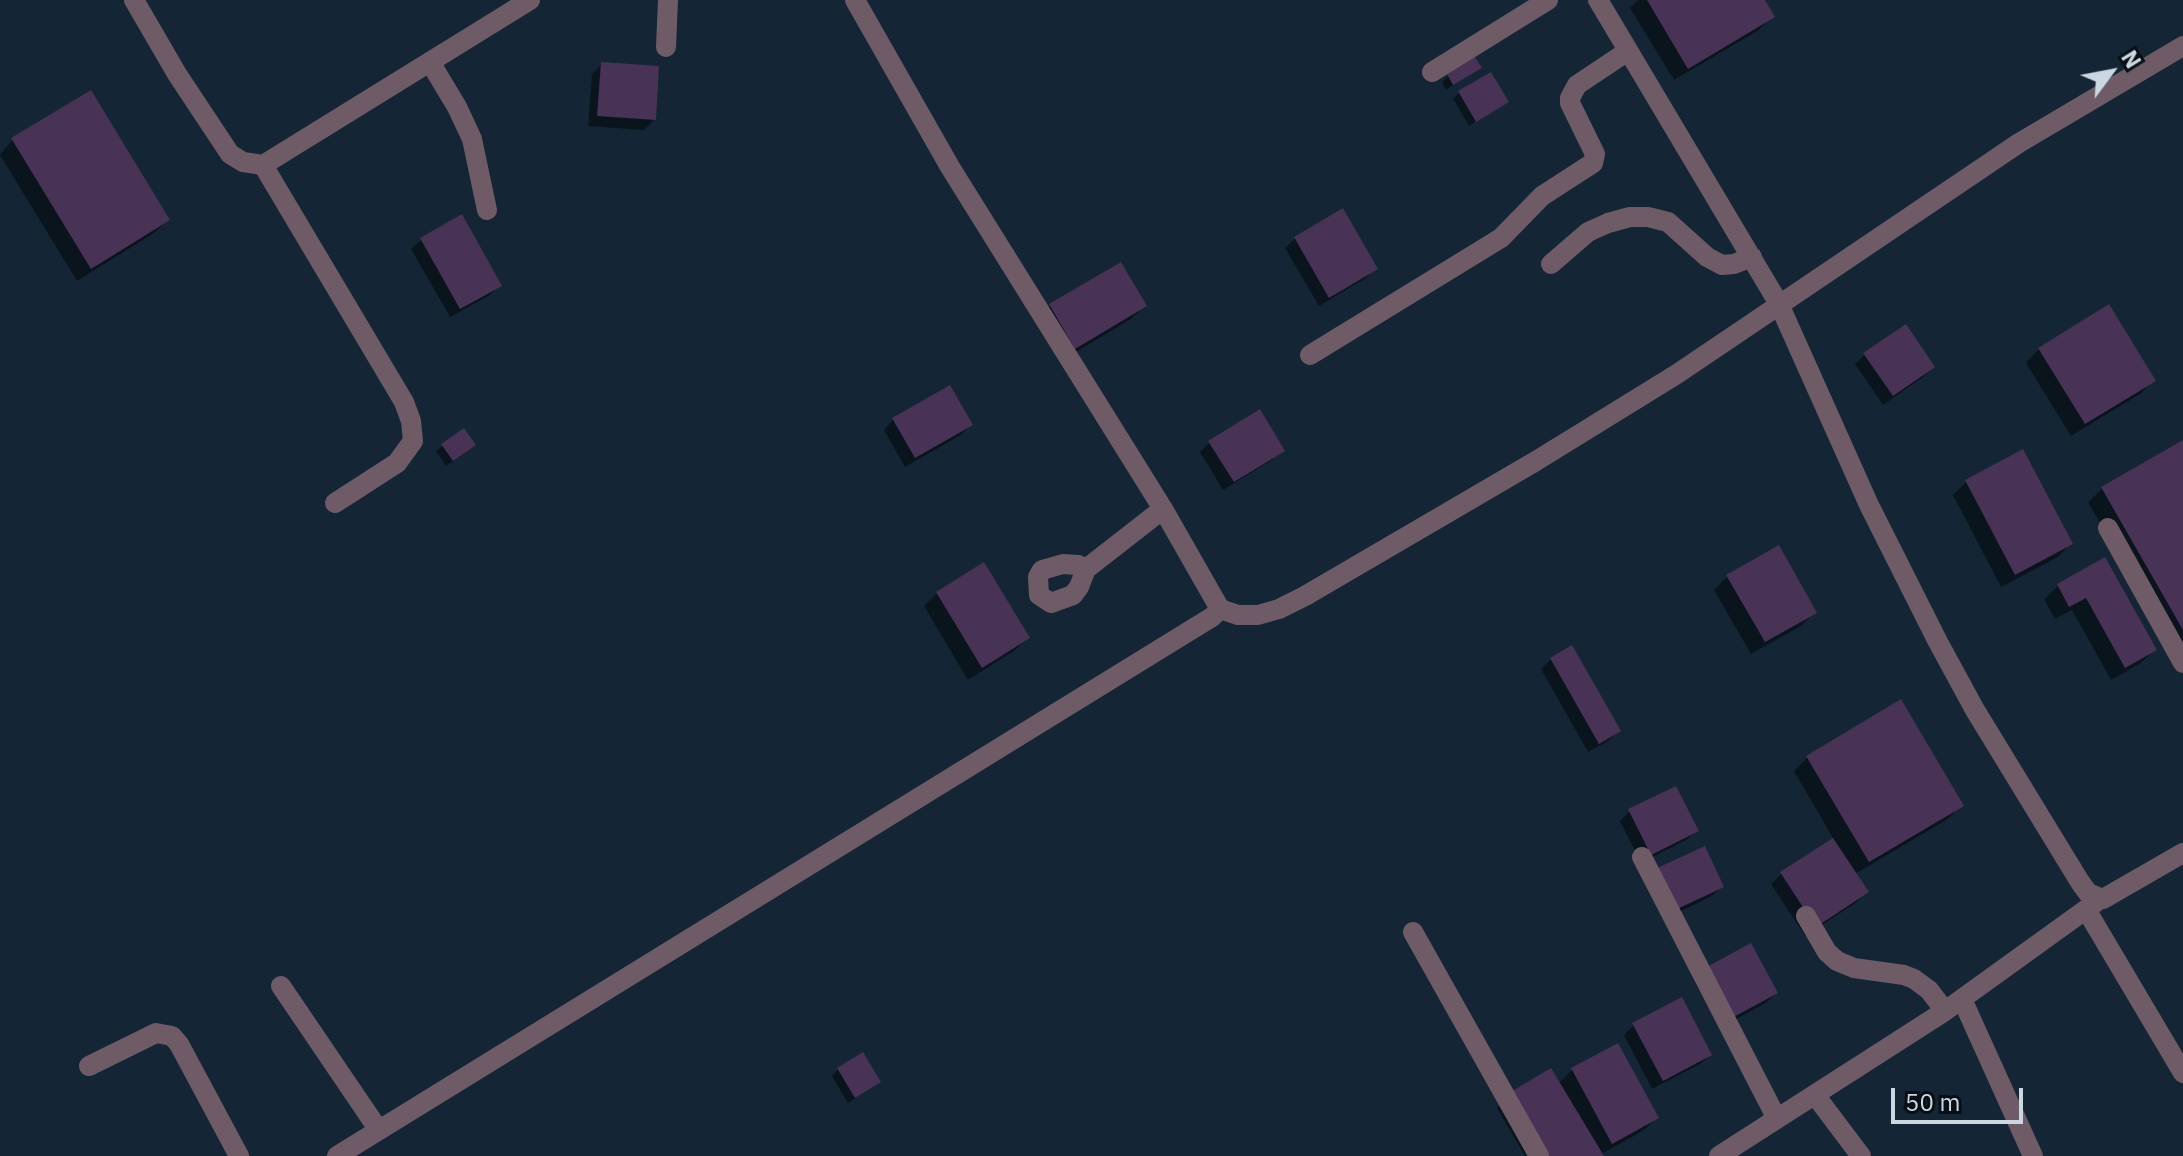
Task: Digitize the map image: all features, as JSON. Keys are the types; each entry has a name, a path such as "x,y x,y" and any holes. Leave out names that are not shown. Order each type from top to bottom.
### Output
{"street":[{"path":"134,0 177,74 230,154 243,162 263,165 530,0"},
{"path":"666,47 668,0"},
{"path":"855,0 950,167 1163,509 1220,609 1238,615 1258,615 1305,596 1664,382 2019,143 2183,46"},
{"path":"1432,72 1548,0"},
{"path":"1598,0 1779,304 1869,505 1938,642 2088,893 2183,1073"},
{"path":"1310,355 1501,238 1542,196 1593,163 1595,154 1570,98 1577,85 1628,51"},
{"path":"430,62 469,130 487,210"},
{"path":"263,165 404,402 411,421 413,441 397,463 335,503"},
{"path":"1551,264 1588,232 1630,217 1668,222 1707,257 1722,265 1752,257"},
{"path":"1086,569 1163,509"},
{"path":"2108,528 2183,663"},
{"path":"337,1156 1212,617 1220,609"},
{"path":"1719,1156 1954,1005 2093,905 2183,853"},
{"path":"1642,857 1777,1119"},
{"path":"1806,916 1827,952 1837,961 1854,968 1904,975 1954,1005 2033,1156"},
{"path":"1413,932 1539,1156"},
{"path":"281,986 378,1129"},
{"path":"89,1066 156,1033 172,1036 239,1156"},
{"path":"1815,1095 1861,1156"}],"building":[{"path":"1647,0 1765,0 1775,17 1688,69"},
{"path":"1475,57 1482,68 1453,85 1447,74"},
{"path":"601,62 659,66 656,120 597,116"},
{"path":"1491,72 1509,102 1476,122 1458,91"},
{"path":"91,90 170,220 91,269 11,138"},
{"path":"1343,208 1378,269 1329,298 1294,237"},
{"path":"462,214 502,286 460,309 420,238"},
{"path":"1121,262 1147,306 1075,349 1049,304"},
{"path":"2109,304 2156,381 2085,424 2038,348"},
{"path":"1906,324 1935,367 1893,396 1863,353"},
{"path":"950,385 973,425 915,458 892,418"},
{"path":"1260,409 1285,451 1234,482 1208,441"},
{"path":"464,428 476,445 453,461 441,444"},
{"path":"2183,440 2183,630 2101,487"},
{"path":"2023,449 2073,544 2015,575 1965,480"},
{"path":"1779,545 1817,613 1765,642 1726,575"},
{"path":"2105,557 2157,650 2125,668 2086,598 2069,607 2057,584"},
{"path":"984,562 1030,638 982,668 936,592"},
{"path":"1572,645 1621,731 1599,744 1550,658"},
{"path":"1901,699 1964,806 1869,862 1806,756"},
{"path":"1676,786 1699,831 1651,855 1628,809"},
{"path":"1833,838 1869,892 1816,927 1780,872"},
{"path":"1705,846 1724,887 1675,910 1655,869"},
{"path":"1751,943 1778,993 1730,1019 1703,969"},
{"path":"1682,997 1712,1055 1663,1081 1632,1023"},
{"path":"1618,1043 1659,1118 1612,1144 1571,1068"},
{"path":"863,1052 881,1082 855,1098 837,1068"},
{"path":"1551,1068 1604,1156 1547,1156 1509,1093"}]}
